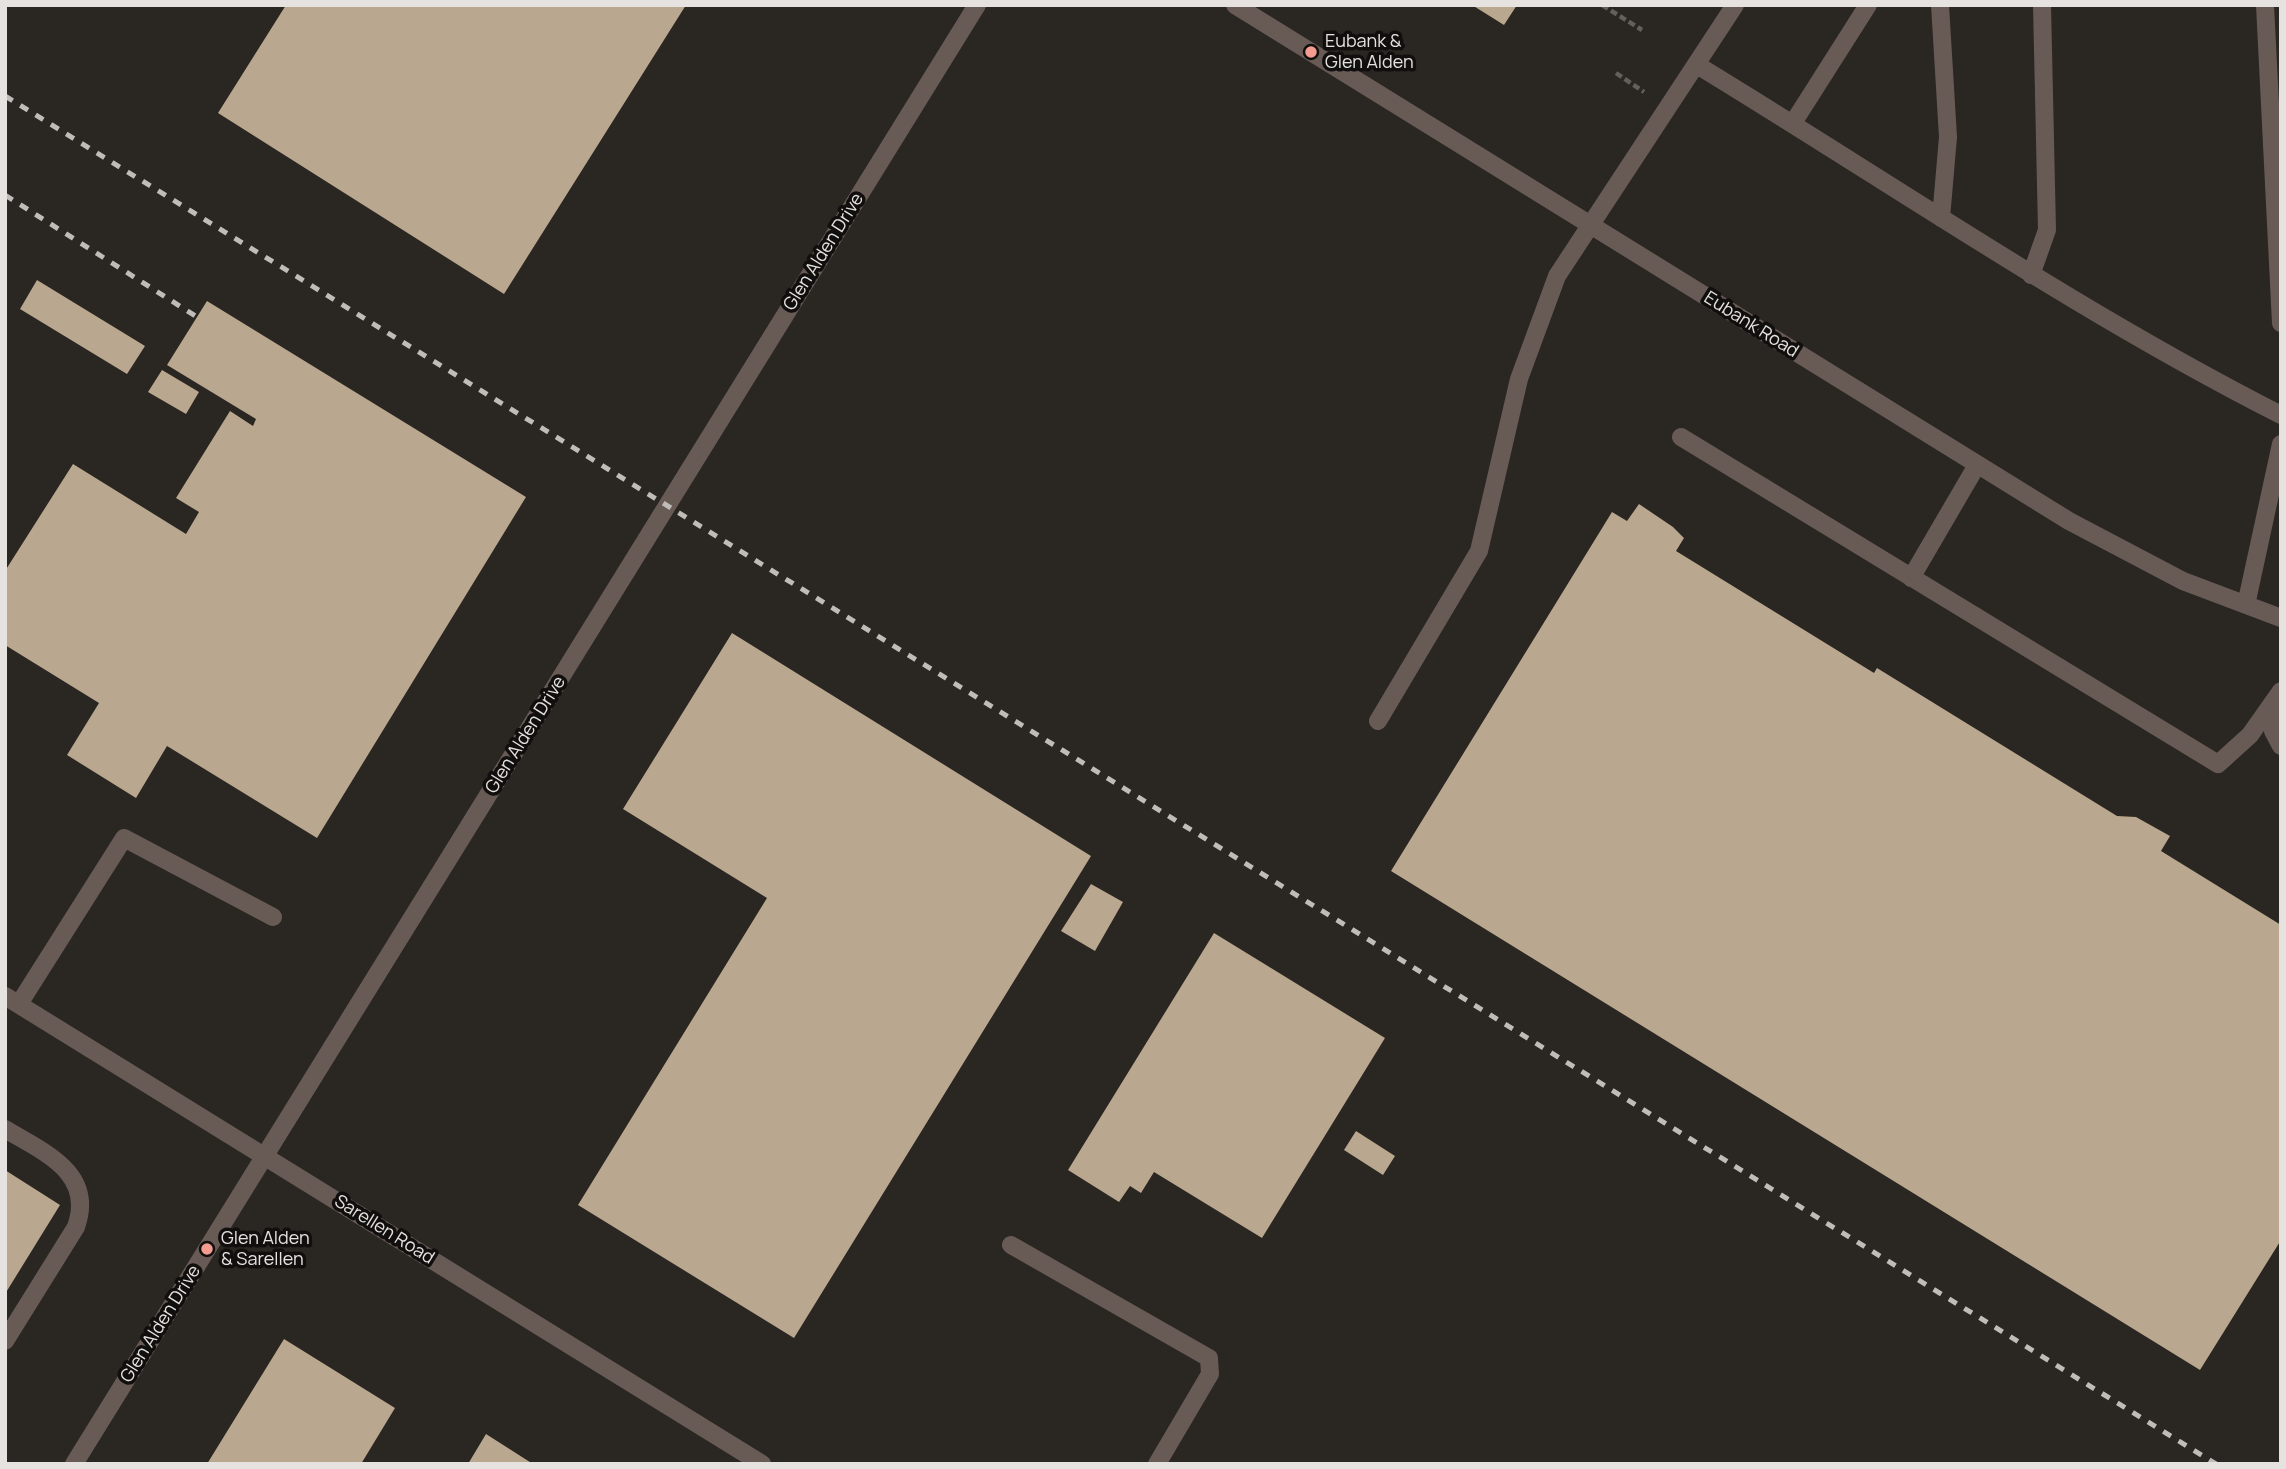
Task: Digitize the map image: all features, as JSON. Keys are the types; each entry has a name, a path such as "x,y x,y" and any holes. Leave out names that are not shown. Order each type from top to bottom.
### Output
{"street":[{"name":"Glen Alden Drive","path":"74,1464 978,5"},
{"name":"Eubank Road","path":"1235,5 1978,465 2134,558 2281,618"},
{"path":"1378,721 1479,551 1519,379 1557,276 1735,5"},
{"path":"1793,123 1868,5"},
{"path":"1940,5 1948,137 1941,218"},
{"path":"2031,275 2048,230 2042,5"},
{"path":"2266,5 2281,323"},
{"path":"1697,65 2031,275 2198,373 2281,415"},
{"path":"1681,437 2217,764 2250,735 2280,693"},
{"path":"2246,605 2281,444"},
{"path":"1911,578 1978,465"},
{"path":"2280,693 2273,731 2281,746"},
{"path":"12,1000 124,838 273,917"},
{"name":"Sarellen Road","path":"12,1000 762,1464"},
{"path":"5,1129 50,1156 75,1179 81,1195 82,1210 76,1227 5,1341"},
{"path":"1011,1245 1209,1358 1210,1374 1157,1464"}],"path":[{"path":"1602,5 1642,30"}],"building":[{"path":"286,5 686,5 504,294 218,113"},
{"path":"1472,5 1517,5 1504,25"},
{"path":"37,280 145,346 127,374 20,309"},
{"path":"207,301 526,497 317,838 167,746 136,798 67,755 99,703 5,645 5,571 73,464 186,534 199,512 176,498 230,411 253,426 256,419 167,365"},
{"path":"162,370 199,392 186,414 148,392"},
{"path":"1639,504 1673,527 1684,538 1676,551 1874,673 1877,668 2117,816 2136,817 2170,836 2161,851 2281,925 2281,1240 2200,1370 1391,871 1612,512 1627,521"},
{"path":"732,633 1091,856 794,1338 578,1205 767,898 623,809"},
{"path":"1091,884 1123,902 1095,951 1061,931"},
{"path":"1214,933 1385,1038 1262,1238 1154,1172 1141,1193 1130,1186 1119,1202 1068,1170"},
{"path":"1356,1131 1395,1156 1383,1175 1344,1150"},
{"path":"5,1170 60,1205 5,1294"},
{"path":"284,1339 395,1408 361,1464 207,1464"},
{"path":"486,1434 533,1464 468,1464"}],"railway":[{"path":"5,96 2216,1464"},
{"path":"5,195 197,317"}],"place":[{"name":"Eubank & Glen Alden","path":"1311,52"},
{"name":"Glen Alden & Sarellen","path":"207,1249"}]}
